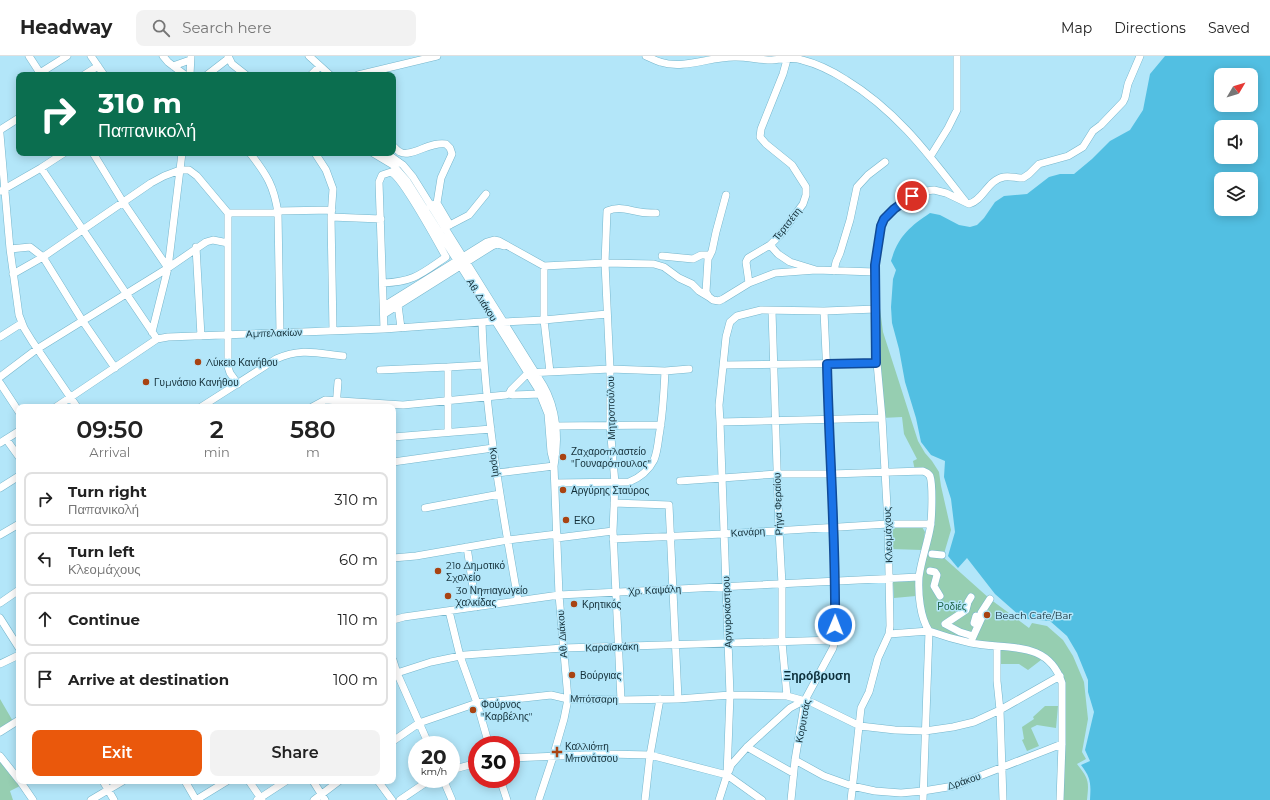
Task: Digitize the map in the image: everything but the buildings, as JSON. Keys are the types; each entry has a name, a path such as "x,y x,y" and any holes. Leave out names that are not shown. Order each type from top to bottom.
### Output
{"street":[{"path":"29,56 40,72"},
{"path":"44,72 67,56"},
{"path":"91,56 102,72"},
{"path":"163,56 181,72"},
{"path":"309,56 327,72"},
{"path":"370,72 437,56"},
{"path":"646,56 661,62 677,64 698,62 715,58 734,57 772,60 788,57 814,63 832,71 873,97 892,114 930,157 967,204 977,201 988,187 999,178 1011,176 1023,178 1038,164 1068,156 1083,147 1093,131 1101,125 1123,102 1128,84 1140,56"},
{"path":"930,157 957,110 957,56"},
{"path":"211,72 229,57 232,64 242,72"},
{"name":"Τερτσέτη","path":"749,283 746,262 748,258 770,246 803,204 806,195 806,187 792,165 766,144 760,137 761,129 783,74 788,57"},
{"path":"174,66 190,58 190,72"},
{"path":"89,72 98,66"},
{"path":"314,72 320,66"},
{"path":"0,130 16,120"},
{"path":"0,134 2,190 19,314 22,323 37,349 75,404"},
{"path":"396,149 406,154 436,144 446,144 450,148 452,154 444,168 434,204"},
{"path":"2,190 59,156"},
{"path":"95,156 123,202 168,268"},
{"path":"152,332 168,268 182,156"},
{"path":"252,156 271,184 276,195 278,212 280,333"},
{"path":"317,156 326,170 332,189 333,331"},
{"name":"Αθ. Διάκου","path":"378,156 393,165 403,174 532,373 547,392 555,413 557,452 554,466"},
{"path":"391,156 408,170 434,204"},
{"path":"834,271 850,220 857,187 868,175 884,162"},
{"path":"41,168 157,339"},
{"path":"13,274 43,257 151,183 180,170 188,170 197,176 228,213 228,367 230,373 238,384"},
{"path":"383,283 400,282 416,277 446,257 406,188 396,175 391,172 384,174 380,179 384,329"},
{"name":"Κλεομάχους","path":"851,800 861,708 869,692 878,658 889,634 888,524 882,418 876,363 875,268 881,226 884,219 894,209 926,191 934,190 946,193 967,204"},
{"path":"447,226 469,215 486,194"},
{"path":"709,297 706,292 708,259 726,196"},
{"name":"Αθ. Διάκου","path":"434,204 447,226 461,262"},
{"name":"Μητροπούλου","path":"621,700 617,592 613,539 615,483 610,426 610,370 606,263 607,211 614,208 622,208 638,212 656,213"},
{"path":"228,213 331,213 381,219"},
{"path":"0,377 37,349 168,268 196,247 213,240 228,243"},
{"path":"384,310 398,305 461,262 487,242 494,240 544,266 606,263 654,264 664,267 679,278 692,284 699,291 713,300 719,301 749,283 775,273 875,268"},
{"path":"770,246 778,254 790,262 816,270"},
{"path":"10,249 30,247 43,257 82,320 115,368"},
{"path":"196,247 201,336"},
{"path":"662,256 693,259 701,255 710,255"},
{"path":"384,310 461,262"},
{"path":"544,266 544,320 550,372"},
{"path":"398,305 401,328"},
{"path":"772,311 876,309"},
{"name":"Αργυροκάστρου","path":"719,800 727,775 730,695 723,534 722,422 719,405 726,337 730,322 737,316 761,310 772,311"},
{"name":"Ρήγα Φεραίου","path":"772,311 782,584 782,642 787,696"},
{"name":"Κορυτσάς","path":"791,800 793,773 805,700 835,640 834,527 824,311"},
{"name":"Αμπελακίων","path":"61,404 157,339 168,337 384,329 499,321 544,320 607,314"},
{"name":"Κοραή","path":"482,322 484,365 493,448 518,600"},
{"path":"0,337 22,323"},
{"path":"206,404 276,359 302,351 343,356"},
{"path":"724,365 876,363"},
{"path":"380,370 484,365"},
{"path":"448,367 448,432"},
{"path":"509,394 510,390 532,373 610,370 664,371 689,369"},
{"path":"555,483 629,482 646,472 654,460 657,449 664,404 664,371"},
{"name":"Αθ. Διάκου","path":"532,373 548,414 551,452 554,466 563,648 568,699 553,757 538,800"},
{"path":"318,404 325,400 336,404 338,382"},
{"path":"0,383 16,407"},
{"path":"396,405 447,402 509,394 541,394"},
{"path":"722,422 882,418"},
{"path":"555,426 661,426"},
{"path":"396,437 491,429"},
{"path":"16,433 3,441 16,454"},
{"path":"396,462 493,448"},
{"path":"497,472 554,466"},
{"path":"680,481 777,474 927,472 930,478 931,524 926,570 919,577 921,608 925,626 929,631 923,800"},
{"path":"0,488 16,478"},
{"path":"425,508 500,494"},
{"path":"614,503 669,505 678,699"},
{"name":"Κανάρη","path":"613,539 888,524 931,524"},
{"path":"0,535 16,526"},
{"path":"396,558 416,556 508,540 613,531"},
{"path":"467,547 476,607"},
{"path":"932,554 942,556"},
{"path":"926,570 935,572 937,575 934,586 940,596"},
{"name":"Χρ. Καψάλη","path":"396,619 560,595 919,577"},
{"path":"0,603 16,592"},
{"path":"971,597 966,610 945,624 972,640"},
{"path":"972,640 982,617 981,613 990,599"},
{"path":"449,611 460,656 477,703 486,736"},
{"path":"0,618 16,643"},
{"path":"889,634 929,631 997,646 1027,649 1047,659 1060,676 1062,683 1060,800"},
{"name":"Καραϊσκάκη","path":"396,674 431,662 460,656 563,648 835,640"},
{"path":"997,646 997,681 1000,710 1003,800"},
{"path":"0,664 16,656"},
{"path":"396,676 425,736"},
{"name":"Μπότσαρη","path":"396,739 419,723 477,703 550,695 568,699 621,700 678,699 730,695 787,696 805,700 860,726 895,730 925,731 974,722 1000,710 1060,676"},
{"path":"645,800 650,755 660,699"},
{"path":"727,775 731,765 748,747 790,708 805,700"},
{"path":"0,732 16,722"},
{"name":"Δράκου","path":"795,760 824,776 852,786 875,791 901,793 954,786 1062,744"},
{"path":"748,747 793,773"},
{"path":"520,758 607,754 650,755 727,775 762,800"},
{"path":"0,756 16,775"},
{"path":"23,784 32,800"},
{"path":"105,784 114,800"},
{"path":"90,800 118,784"},
{"path":"188,784 196,800 222,784"},
{"path":"251,784 260,799 282,784"},
{"path":"315,784 323,797"},
{"path":"314,800 323,797 337,784"},
{"path":"380,784 392,800"},
{"path":"400,800 418,788"},
{"path":"447,788 452,800"},
{"path":"503,788 507,800"}],"green space":[{"name":"Ροδιές","path":"876,309 880,309 883,332 918,441 939,472 951,530 943,557 990,599 1029,628 1032,623 1047,626 1063,640 1073,656 1084,682 1088,719 1082,752 1086,759 1077,764 1087,780 1087,800 1060,800 1062,683 1052,665 1041,660 1028,670 1019,664 1001,664 1001,647 929,631 919,596 931,527 930,478 915,471 913,461 917,459 904,434 902,417 882,418"},
{"path":"890,527 922,527 925,532 922,550 891,549"},
{"path":"916,581 916,596 894,598 893,582"},
{"path":"0,699 14,723 0,732"},
{"path":"1045,706 1058,706 1056,728 1037,725 1031,728 1039,746 1027,751 1022,740 1024,739 1022,727 1034,719 1033,717"},
{"path":"0,756 16,777 16,784 22,785 10,791 13,800 0,800"}],"water":[{"path":"1165,56 1270,56 1270,800 1090,800 1090,781 1081,765 1090,761 1085,750 1094,712 1088,692 1088,680 1077,653 1067,636 1050,621 1027,619 1020,616 995,594 967,558 958,568 948,556 955,532 951,499 944,477 945,461 931,455 921,442 916,418 905,382 899,349 892,323 891,307 893,279 896,270 891,261 897,245 910,228 930,213 940,215 959,225 970,227 977,225 995,202 1004,196 1027,194 1049,177 1060,174 1074,174 1110,141 1130,130 1143,110 1150,74"}],"place":[{"name":"Λύκειο Κανήθου","path":"198,362"},
{"name":"Γυμνάσιο Κανήθου","path":"146,382"},
{"name":"Ζαχαροπλαστείο \"Γουναρόπουλος\"","path":"563,457"},
{"name":"Αργύρης Σταύρος","path":"563,490"},
{"name":"ΕΚΟ","path":"566,520"},
{"name":"21ο Δημοτικό Σχολείο","path":"438,571"},
{"name":"3ο Νηπιαγωγείο Χαλκίδας","path":"448,596"},
{"name":"Κρητικός","path":"574,604"},
{"name":"Beach Cafe/Bar","path":"987,615"},
{"name":"Βούργιας","path":"572,675"},
{"name":"Φούρνος \"Καρβέλης\"","path":"473,710"},
{"name":"Καλλιόπη Μπονάτσου","path":"557,752"}],"district":[{"name":"Ξηρόβρυση","path":"817,675"}],"route":[{"path":"835,625 834,527 828,420 827,364 876,363 875,265 881,226 887,215 912,196"}]}
